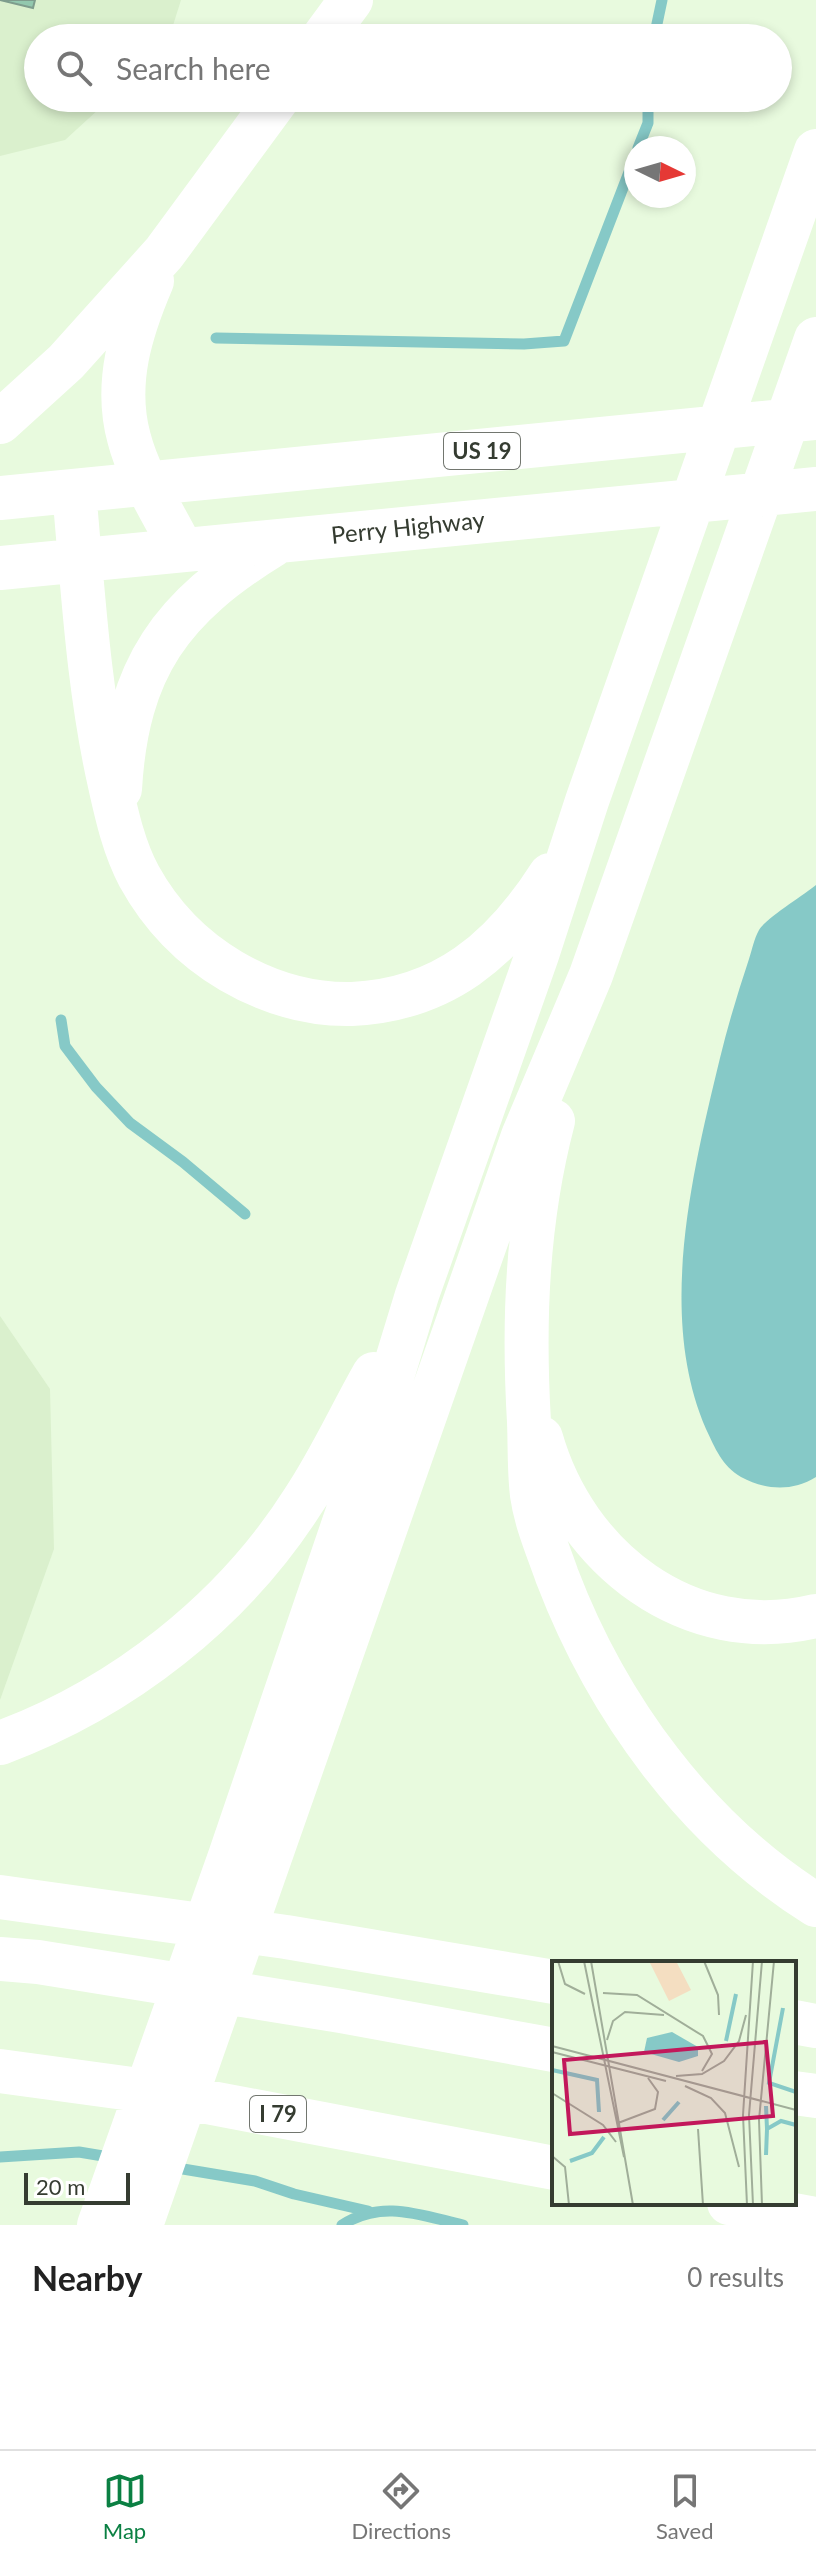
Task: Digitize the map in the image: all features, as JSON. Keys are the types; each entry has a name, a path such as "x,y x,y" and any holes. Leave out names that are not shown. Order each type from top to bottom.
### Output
{"highway":[{"path":"333,24 351,0"},
{"path":"0,422 66,362 164,253 268,112"},
{"path":"249,1860 417,1295 816,151"},
{"path":"164,253 138,315 124,376 125,418 129,438 148,483 182,550"},
{"path":"114,2223 523,1136 591,975 816,339"},
{"name":"US 19","path":"0,498 816,418"},
{"name":"Perry Highway","path":"0,568 816,489"},
{"path":"74,491 94,706 118,819 137,873 152,898 193,944 250,982 283,994 346,1004 407,996 436,986 463,970 513,927 552,872 587,801"},
{"path":"118,819 125,746 141,684 154,655 190,606 215,584 280,541"},
{"path":"591,975 548,1139 532,1221 525,1308 532,1496 574,1621 651,1749 693,1801 740,1848 816,1905"},
{"path":"0,1743 86,1705 160,1654 216,1609 258,1563 304,1501 417,1295"},
{"path":"527,1385 544,1448 569,1504 603,1551 623,1570 674,1602 704,1613 737,1620 771,1622 816,1616"},
{"path":"0,1897 286,1937 552,1982"},
{"path":"0,1959 38,1962 341,2011 552,2050"},
{"path":"796,2022 816,2026"},
{"name":"I 79","path":"0,2071 154,2092 552,2168"},
{"path":"796,2093 816,2096"},
{"path":"740,2205 816,2219"}],"shaded area":[{"path":"0,0 181,0 173,24 24,24 24,112 96,112 65,140 0,156"},
{"path":"0,1316 50,1389 54,1549 0,1700"}],"water":[{"path":"816,885 816,1477 798,1485 778,1488 759,1485 734,1473 720,1456 706,1429 691,1385 684,1340 684,1245 690,1197 709,1103 756,937 769,920"}],"building":[{"path":"0,0 35,0 33,8"}],"waterway":[{"path":"657,24 662,0"},
{"path":"643,136 648,112"},
{"path":"216,338 524,344 564,341 624,185"},
{"path":"61,1020 65,1046 96,1087 130,1123 245,1214"},
{"path":"0,2157 79,2152 115,2158"},
{"path":"171,2167 255,2181 294,2194 368,2211"},
{"path":"342,2225 357,2217 387,2211 463,2225"}]}
